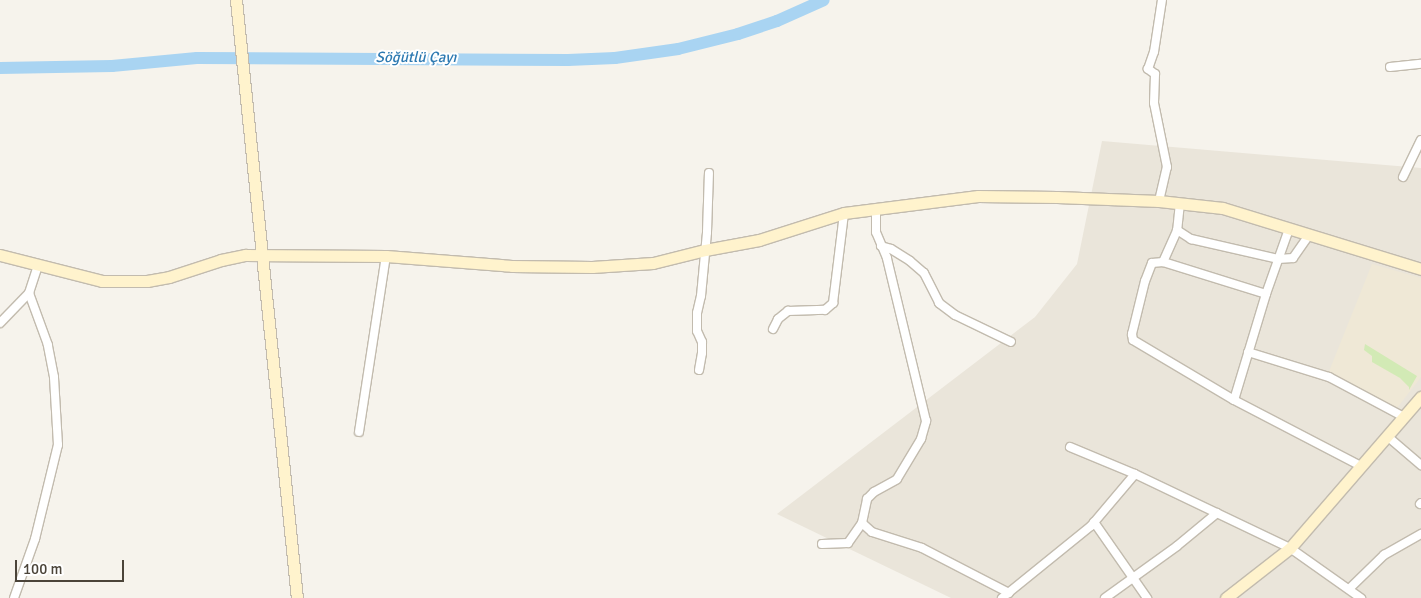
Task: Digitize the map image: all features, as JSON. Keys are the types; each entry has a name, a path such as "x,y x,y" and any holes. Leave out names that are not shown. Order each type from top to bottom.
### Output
{"street":[{"path":"236,0 297,598"},
{"path":"1159,200 1167,167 1154,103 1155,74 1148,69 1154,52 1162,0"},
{"path":"1390,67 1421,64"},
{"path":"1403,177 1421,140"},
{"path":"699,370 702,342 697,331 697,313 701,296 706,250 709,173"},
{"path":"0,255 102,281 147,281 169,277 221,260 245,255 386,256 512,266 592,267 653,263 759,240 844,213 978,196 1159,200 1223,208 1421,269"},
{"path":"1164,262 1177,230 1180,203"},
{"path":"822,544 848,543 862,523 867,499 874,492 897,479 922,439 926,421 887,258 876,232 876,210"},
{"path":"773,329 778,319 788,311 825,310 833,303 844,213"},
{"path":"1234,400 1266,294 1289,228"},
{"path":"1177,230 1191,239 1278,259 1293,258 1309,235"},
{"path":"881,246 898,253 924,273 939,303 955,314 1011,342"},
{"path":"359,432 386,256"},
{"path":"1266,294 1164,262 1152,263 1144,281 1132,334 1133,340 1234,400 1361,466"},
{"path":"0,323 29,294 38,265"},
{"path":"14,598 35,538 58,445 54,377 48,346 29,294"},
{"path":"1248,352 1329,378 1404,417"},
{"path":"1226,598 1290,548 1421,397"},
{"path":"1388,436 1421,464"},
{"path":"1070,447 1135,474 1290,548 1362,598"},
{"path":"1002,598 1094,522 1135,474"},
{"path":"1105,598 1177,546 1217,513"},
{"path":"1094,522 1147,598"},
{"path":"862,523 872,532 922,548 1009,593"},
{"path":"1349,589 1384,555 1421,534"}],"shaded area":[{"path":"1102,141 1421,168 1421,598 951,598 777,514 1035,317 1077,264"},
{"path":"1372,264 1421,278 1421,377 1397,408 1328,374"}],"green space":[{"path":"1365,344 1417,376 1409,390 1409,387 1400,378 1372,362 1372,356 1364,350"}],"waterway":[{"name":"Söğütlü Çayı","path":"0,68 112,66 197,58 568,60 615,58 678,49 738,34 777,21 824,0"}]}
